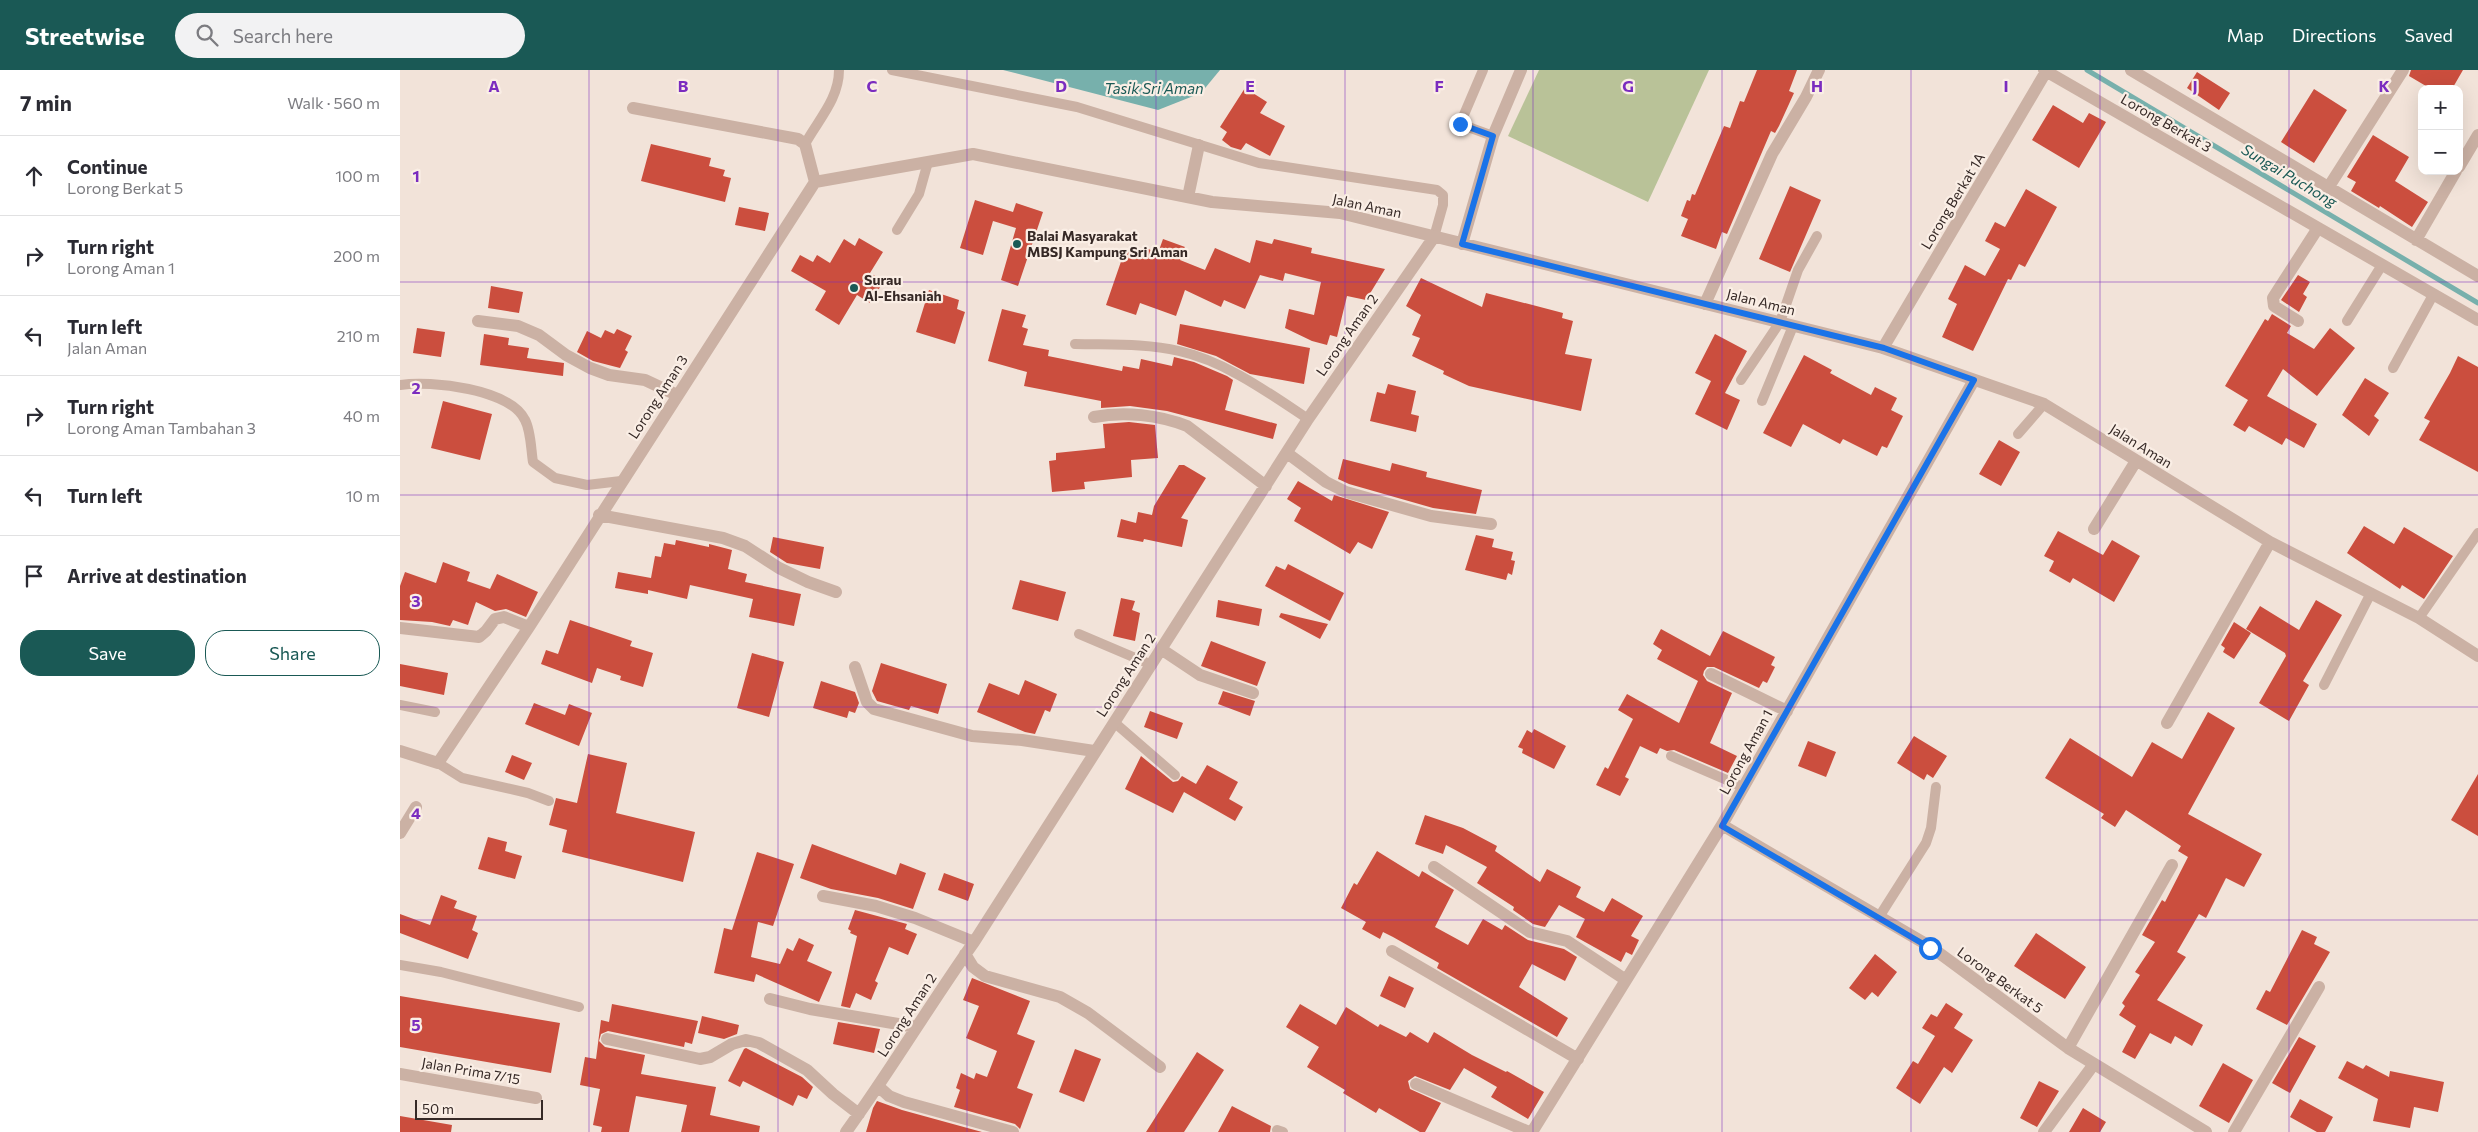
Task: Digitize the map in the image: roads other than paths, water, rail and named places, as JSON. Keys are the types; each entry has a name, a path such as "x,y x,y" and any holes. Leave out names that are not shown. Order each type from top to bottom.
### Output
{"street":[{"path":"1462,244 1493,136 1521,70"},
{"path":"1705,304 1772,154 1806,97 1819,70"},
{"name":"Lorong Berkat 3","path":"2046,70 2478,320"},
{"name":"Lorong Berkat 1A","path":"1884,348 2046,70"},
{"path":"2131,70 2478,276"},
{"path":"2328,188 2403,70"},
{"path":"633,108 798,139 805,144 815,182 928,162"},
{"path":"2463,159 2478,135"},
{"path":"1188,197 1199,145"},
{"name":"Jalan Aman","path":"928,162 973,154 1212,202 1340,213 1884,348 2044,404 2270,542 2419,618 2478,656"},
{"path":"2416,240 2454,175"},
{"name":"Lorong Aman 3","path":"438,763 815,182"},
{"path":"2298,321 2274,306 2273,298 2318,228"},
{"name":"Lorong Aman 2","path":"846,1132 879,1087 916,1027 974,942 1308,419 1434,237"},
{"path":"478,321 518,326 539,335 566,355 590,368 609,375 644,380 677,395"},
{"name":"Lorong Aman 1","path":"1531,1132 1722,826 1974,380"},
{"path":"1094,417 1115,413 1173,420 1187,426 1266,486"},
{"path":"1287,453 1326,482 1346,492 1431,516 1491,524"},
{"path":"2094,529 2136,461"},
{"path":"600,514 723,538 745,546 779,568 808,582 836,592"},
{"path":"2167,723 2270,542"},
{"path":"400,628 478,636 486,632 495,619 504,618 528,627"},
{"path":"1161,649 1200,675 1253,693"},
{"path":"855,667 867,702 874,709 972,736 1022,740 1094,752"},
{"path":"1711,674 1786,711"},
{"path":"400,751 438,763"},
{"path":"400,833 416,807"},
{"name":"Lorong Berkat 5","path":"1722,826 1930,948 2068,1048 2206,1132"},
{"path":"2068,1048 2172,865"},
{"path":"1434,867 1530,932 1567,941 1626,980"},
{"path":"822,896 876,906 915,918 974,942"},
{"path":"1392,952 1578,1058"},
{"path":"965,954 972,967 985,976 1060,997 1088,1013 1160,1067"},
{"path":"2234,1132 2319,987"},
{"path":"770,999 810,1009 882,1019 916,1027"},
{"path":"607,1040 685,1058 700,1059 710,1057 732,1044 746,1040 759,1043 807,1070 833,1094 859,1114"},
{"path":"2044,1132 2094,1064"},
{"name":"Jalan Prima 7/15","path":"400,1074 536,1098"},
{"path":"1416,1084 1531,1132"},
{"path":"879,1087 889,1096 904,1102 1013,1132"}],"lane":[{"path":"805,144 833,100 839,84 839,70"},
{"path":"892,70 1077,107 1259,163 1437,190 1443,195 1443,204 1434,237"},
{"path":"1483,70 1460,124 1493,136"},
{"path":"897,230 919,194 928,162"},
{"path":"1741,380 1780,322 1798,270 1817,236"},
{"path":"2347,321 2382,265"},
{"path":"2393,368 2433,295"},
{"path":"1762,401 1793,326"},
{"path":"1075,344 1144,347 1179,351 1241,377 1308,419"},
{"path":"400,385 414,383 484,392 514,406 526,421 533,462 555,478 587,485 621,481"},
{"path":"2018,434 2044,404"},
{"path":"2419,618 2478,533"},
{"path":"2324,685 2371,593"},
{"path":"1079,634 1152,665"},
{"path":"400,705 435,712"},
{"path":"1114,723 1175,775"},
{"path":"1671,756 1743,787"},
{"path":"438,763 462,778 528,793 549,802"},
{"path":"1879,917 1926,843 1931,828 1936,787"},
{"path":"400,965 441,972 579,1007"}],"water":[{"name":"Tasik Sri Aman","path":"1003,70 1220,70 1201,93 1158,110"}],"waterway":[{"name":"Sungai Puchong","path":"2087,70 2478,303"}],"place":[{"name":"Balai Masyarakat MBSJ Kampung Sri Aman","path":"1017,244"},
{"name":"Surau Al-Ehsaniah","path":"854,288"}]}
